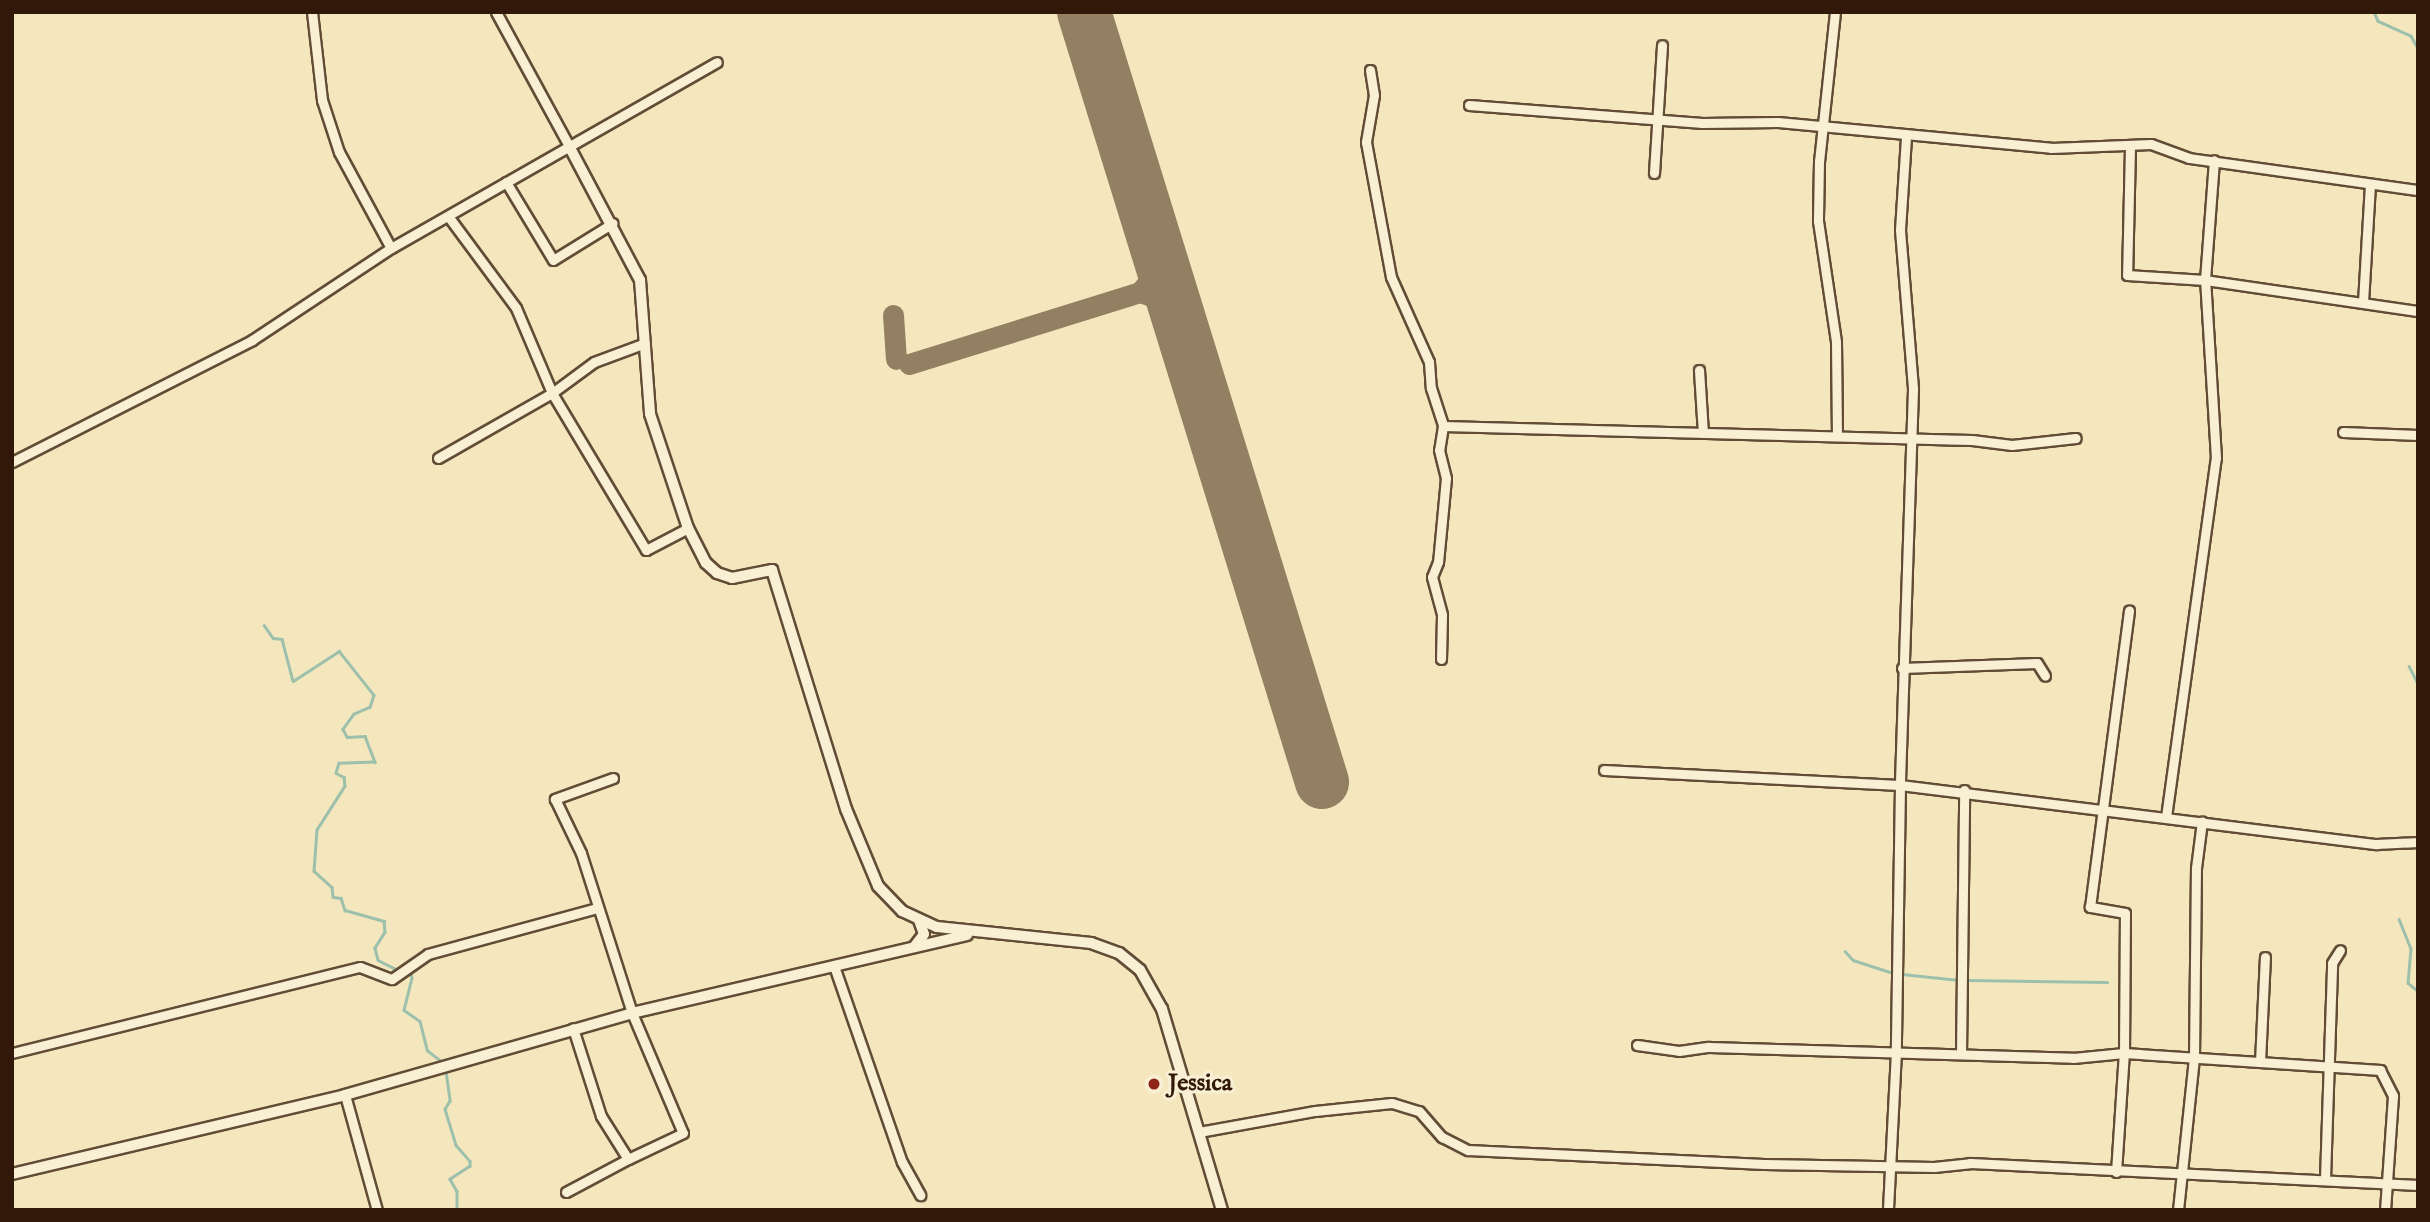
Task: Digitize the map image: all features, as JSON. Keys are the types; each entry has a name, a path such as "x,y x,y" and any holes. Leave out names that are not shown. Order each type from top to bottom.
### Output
{"street":[{"path":"313,12 322,100 339,152 391,248"},
{"path":"496,12 613,223 640,280 652,421 688,528 706,563 717,573 732,578 772,570 867,865 888,899 919,920 977,933 1091,943 1119,953 1140,970 1162,1009 1222,1210"},
{"path":"1835,12 1823,128 1818,221 1836,342 1837,436"},
{"path":"1654,173 1662,45"},
{"path":"12,462 252,340 391,248 717,62"},
{"path":"1370,69 1374,101 1366,142 1391,276 1429,362 1431,388 1443,426 1438,450 1446,478 1438,562 1432,577 1442,615 1441,659"},
{"path":"1469,105 1508,112 1554,110 1657,118 1778,122 1906,137 2051,148 2130,147 2151,144 2189,158 2418,191"},
{"path":"1888,1210 1896,1051 1908,438 1913,388 1900,230 1906,137"},
{"path":"2130,147 2127,275 2205,280 2418,311"},
{"path":"2166,817 2216,458 2205,280 2214,160"},
{"path":"506,183 553,260 613,223"},
{"path":"2363,302 2370,184"},
{"path":"448,216 516,308 552,393 646,550 688,528"},
{"path":"438,458 552,393 594,362 645,343"},
{"path":"1699,370 1703,433"},
{"path":"1443,426 1908,438 2012,445 2076,438"},
{"path":"2343,432 2418,435"},
{"path":"2116,1172 2124,1053 2124,913 2090,907 2129,611"},
{"path":"1902,668 2037,663 2045,676"},
{"path":"1604,769 1964,790 2376,844 2418,842"},
{"path":"566,1192 683,1133 632,1013 581,853 555,799 612,778"},
{"path":"1961,1054 1964,790"},
{"path":"2178,1210 2184,1174 2194,1058 2196,868 2202,821"},
{"path":"12,1053 360,967 389,979 428,954 597,908"},
{"path":"914,948 924,933 919,920"},
{"path":"12,1174 345,1094 632,1013 977,933"},
{"path":"2325,1179 2332,963 2340,950"},
{"path":"2260,1062 2265,957"},
{"path":"834,966 902,1162 920,1195"},
{"path":"573,1028 601,1115 628,1159"},
{"path":"1637,1045 1679,1051 1709,1047 2073,1058 2124,1053 2381,1071 2393,1096 2385,1210"},
{"path":"345,1094 377,1210"},
{"path":"1199,1132 1315,1111 1392,1103 1419,1111 1443,1137 1468,1150 1889,1166 1970,1163 2116,1172 2387,1181 2418,1185"}],"waterway":[{"path":"2374,12 2378,21 2411,36 2418,48"},
{"path":"264,625 273,638 282,639 293,681 339,651 374,695 370,707 354,714 343,729 347,737 365,736 375,762 339,763 336,773 344,777 345,786 317,830 314,871 332,887 333,897 341,898 345,910 384,921 385,932 375,948 378,960 398,970"},
{"path":"2409,666 2418,684"},
{"path":"2399,919 2411,949 2408,983 2418,991"},
{"path":"1845,951 1853,960 1891,972"},
{"path":"410,969 412,978 404,1010 420,1021 427,1050 445,1064"},
{"path":"1902,974 1959,980"},
{"path":"1966,980 2107,982"},
{"path":"446,1071 450,1101 445,1109 456,1145 470,1161 470,1166 450,1179 457,1191 457,1210"}],"taxiway":[{"path":"909,364 1140,292 1156,272 1158,252"},
{"path":"1140,292 1166,301 1177,313"},
{"path":"893,315 896,359"}],"runway":[{"path":"1084,12 1322,782"}],"place":[{"name":"Jessica","path":"1154,1084"}]}
